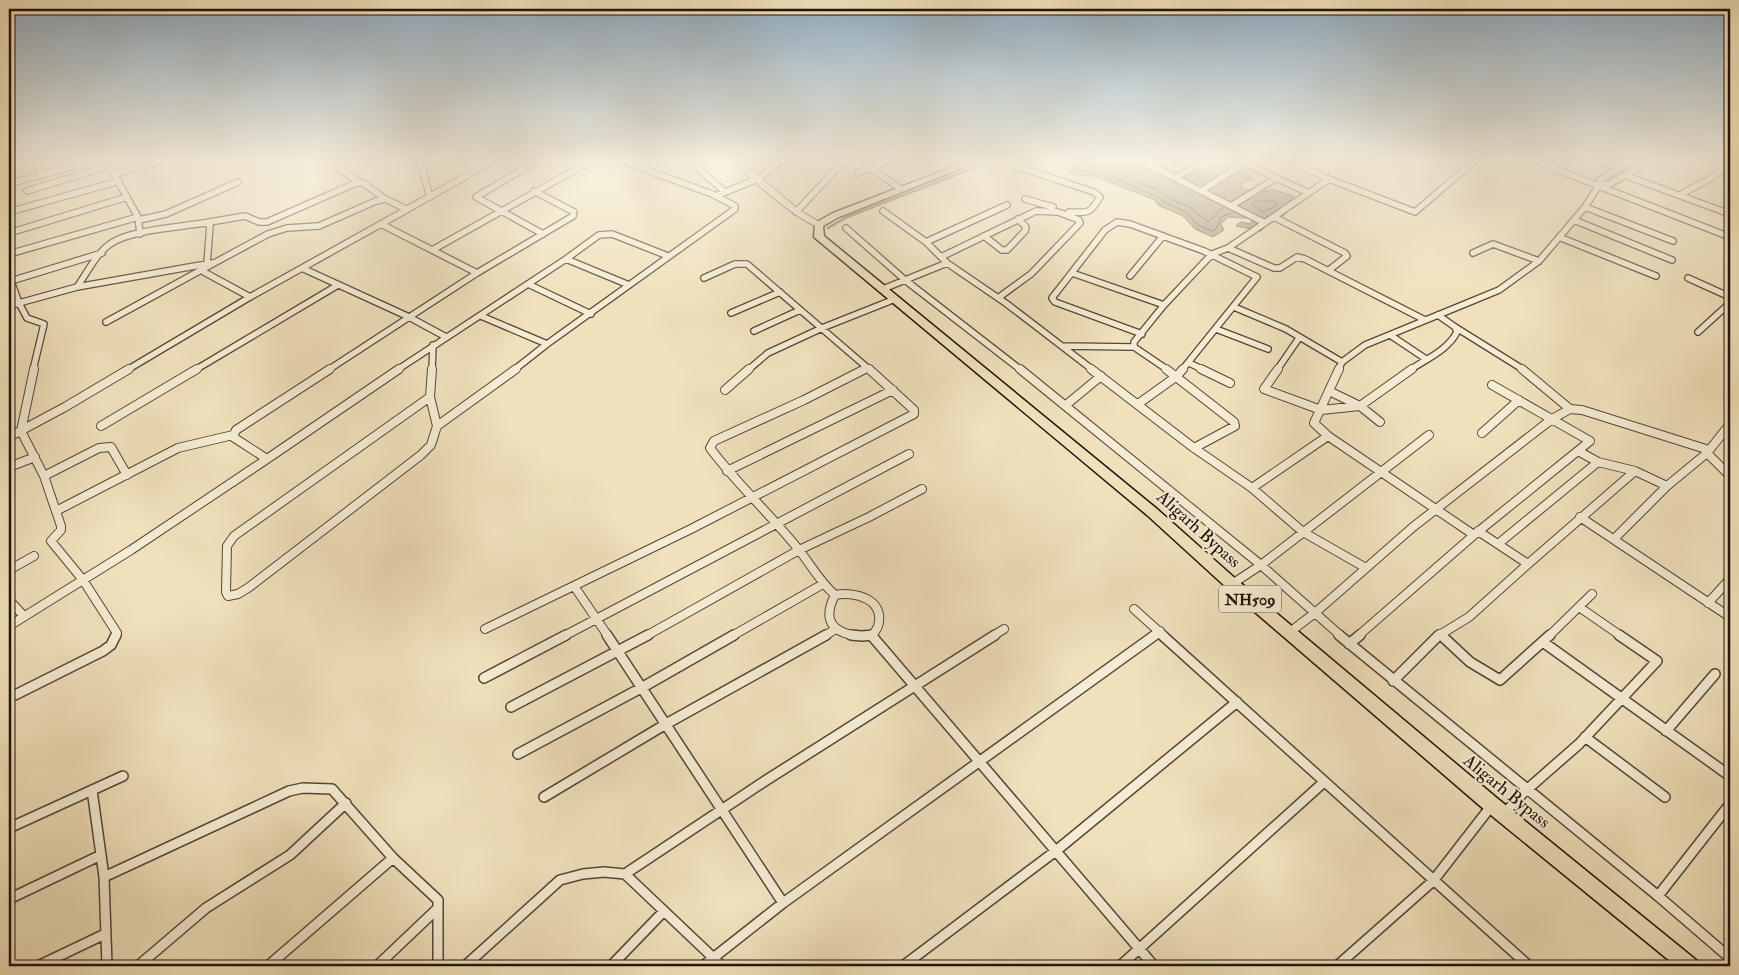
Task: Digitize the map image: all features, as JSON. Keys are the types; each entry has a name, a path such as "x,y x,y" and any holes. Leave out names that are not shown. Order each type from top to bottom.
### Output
{"highway":[{"path":"818,226 836,215 856,208"},
{"name":"Aligarh Bypass","path":"818,226 819,237 886,287 895,299 1293,629 1492,805 1507,810 1690,966"}],"street":[{"path":"9,212 24,208"},
{"path":"9,233 92,208"},
{"path":"132,208 139,219 140,234"},
{"path":"9,254 139,219 166,214 181,208"},
{"path":"77,287 102,253 113,242 140,234 240,216 259,222 270,221 300,208"},
{"path":"106,322 207,265 268,234 287,228 319,226 360,208"},
{"path":"9,437 65,407 250,297 304,269 409,208"},
{"path":"494,208 543,234"},
{"path":"434,249 508,208"},
{"path":"56,511 178,448 233,435 236,430 477,273 573,216 575,213 565,208"},
{"path":"437,426 735,208"},
{"path":"791,208 818,226"},
{"path":"796,212 800,208"},
{"path":"926,242 1002,208"},
{"path":"1054,208 1086,214 1094,208"},
{"path":"1234,208 1265,223"},
{"path":"1134,346 1134,342 1164,305 1212,254 1228,248 1288,208"},
{"path":"1403,208 1415,212 1420,208"},
{"path":"1528,564 1498,544 1437,509 1328,436 1314,423 1342,362 1364,345 1499,290 1538,261 1585,208"},
{"path":"1586,208 1673,241"},
{"path":"1657,208 1730,236"},
{"path":"1713,208 1730,214"},
{"path":"941,257 1036,211 1047,210 1073,216 1079,220 1080,223 1025,280 998,298"},
{"path":"883,212 926,242 947,263 998,298 1194,448 1252,488 1303,532 1366,568"},
{"path":"1274,217 1345,253 1347,256 1344,260 1329,270"},
{"path":"984,236 1002,250 1007,250 1025,231 1026,227 1018,219"},
{"path":"1574,220 1672,260"},
{"path":"1138,404 1177,376 1189,363 1256,276 1212,254 1164,236 1117,222 1106,230 1053,296 1055,302 1142,334"},
{"path":"204,223 210,225 207,265 204,272 250,297"},
{"path":"382,224 434,249 477,273"},
{"path":"846,228 901,281 1066,405 1525,792 1658,896 1730,958"},
{"path":"9,626 23,615 131,550 433,345 481,316 603,234 612,234 668,256"},
{"path":"1130,276 1164,236"},
{"path":"1559,237 1656,276"},
{"path":"1473,254 1493,244 1538,261"},
{"path":"1228,248 1274,268 1280,268 1297,257 1305,259 1425,320"},
{"path":"11,281 102,253"},
{"path":"566,259 629,285"},
{"path":"9,263 11,281 27,318 44,324 21,431 44,476 62,529 51,540 83,580 117,633 103,652 9,698"},
{"path":"886,287 947,263"},
{"path":"485,629 691,529 913,416 914,410 893,390 748,264 736,264 704,278"},
{"path":"9,306 77,287 207,265"},
{"path":"304,269 409,317 446,337"},
{"path":"1072,273 1164,305"},
{"path":"1688,278 1730,296"},
{"path":"528,284 590,314"},
{"path":"101,426 338,285"},
{"path":"731,313 780,292"},
{"path":"724,390 768,353 822,328 895,299"},
{"path":"1698,332 1730,303"},
{"path":"1234,307 1286,329 1342,362"},
{"path":"754,331 800,310"},
{"path":"1438,315 1530,374 1570,409"},
{"path":"481,316 547,344"},
{"path":"1299,338 1264,389 1321,410 1360,406 1426,358 1445,347 1454,338 1455,327"},
{"path":"1216,329 1268,349"},
{"path":"1390,335 1426,358"},
{"path":"430,397 234,536 227,546 226,592 228,596 238,594 248,588 421,456 431,445 437,426 430,397 433,345"},
{"path":"1062,346 1114,348 1134,346 1177,376 1234,422 1235,426 1229,430 1194,448"},
{"path":"1189,363 1230,383"},
{"path":"867,368 714,442 710,445 710,451 799,550 822,584 834,595 851,593 866,597 876,606 879,615 878,626 872,636"},
{"path":"1066,405 1101,376"},
{"path":"1348,644 1476,533 1590,441 1492,385"},
{"path":"727,471 893,390"},
{"path":"1329,391 1360,406 1380,422"},
{"path":"1482,434 1519,400"},
{"path":"1293,629 1437,509 1552,419 1570,409 1582,410 1708,452 1730,476"},
{"path":"1614,539 1667,486 1708,452 1730,424"},
{"path":"233,435 267,459"},
{"path":"1252,488 1328,436"},
{"path":"1236,581 1258,567 1429,436"},
{"path":"44,476 99,448 106,447 111,447 127,475"},
{"path":"1578,451 1598,462 1635,471 1667,486"},
{"path":"484,678 909,454"},
{"path":"9,467 35,457"},
{"path":"1498,544 1598,462"},
{"path":"1394,681 1440,634 1469,617 1580,517 1635,471"},
{"path":"511,707 619,651 799,550 869,517 922,489"},
{"path":"1580,517 1730,617"},
{"path":"9,570 34,556"},
{"path":"1708,603 1730,579"},
{"path":"518,754 643,686 822,584"},
{"path":"574,586 598,618 643,686 783,903"},
{"path":"1440,634 1470,662 1500,680 1543,642 1592,594"},
{"path":"834,595 829,603 829,619 836,629 852,636 872,636"},
{"path":"9,600 23,615"},
{"path":"1507,810 1586,737 1657,661 1579,607"},
{"path":"1134,610 1529,966"},
{"path":"544,797 666,724 836,629"},
{"path":"465,966 560,880 582,874 604,872 625,874 1004,629"},
{"path":"703,966 783,903 1160,632"},
{"path":"872,636 1057,850 1154,966"},
{"path":"1543,642 1730,776"},
{"path":"1666,731 1715,674"},
{"path":"903,966 1057,850 1237,702"},
{"path":"1586,737 1665,797"},
{"path":"9,828 123,776"},
{"path":"1120,966 1324,782"},
{"path":"104,878 289,791 303,788 332,789 392,858 438,900 438,966"},
{"path":"92,790 104,878 107,966"},
{"path":"138,966 206,908 290,855 346,803"},
{"path":"1658,896 1730,804"},
{"path":"1337,966 1432,880 1492,805"},
{"path":"9,899 101,855"},
{"path":"268,966 392,858"},
{"path":"625,874 722,966"},
{"path":"377,966 438,908"},
{"path":"611,966 664,912"},
{"path":"38,966 105,934"}],"water":[{"path":"1164,208 1291,208 1283,216 1269,222 1261,231 1236,226 1240,222 1251,224 1253,217 1228,217 1221,224 1224,230 1213,237 1195,229 1183,216"}],"waterway":[{"path":"828,228 847,217 872,208"}]}
